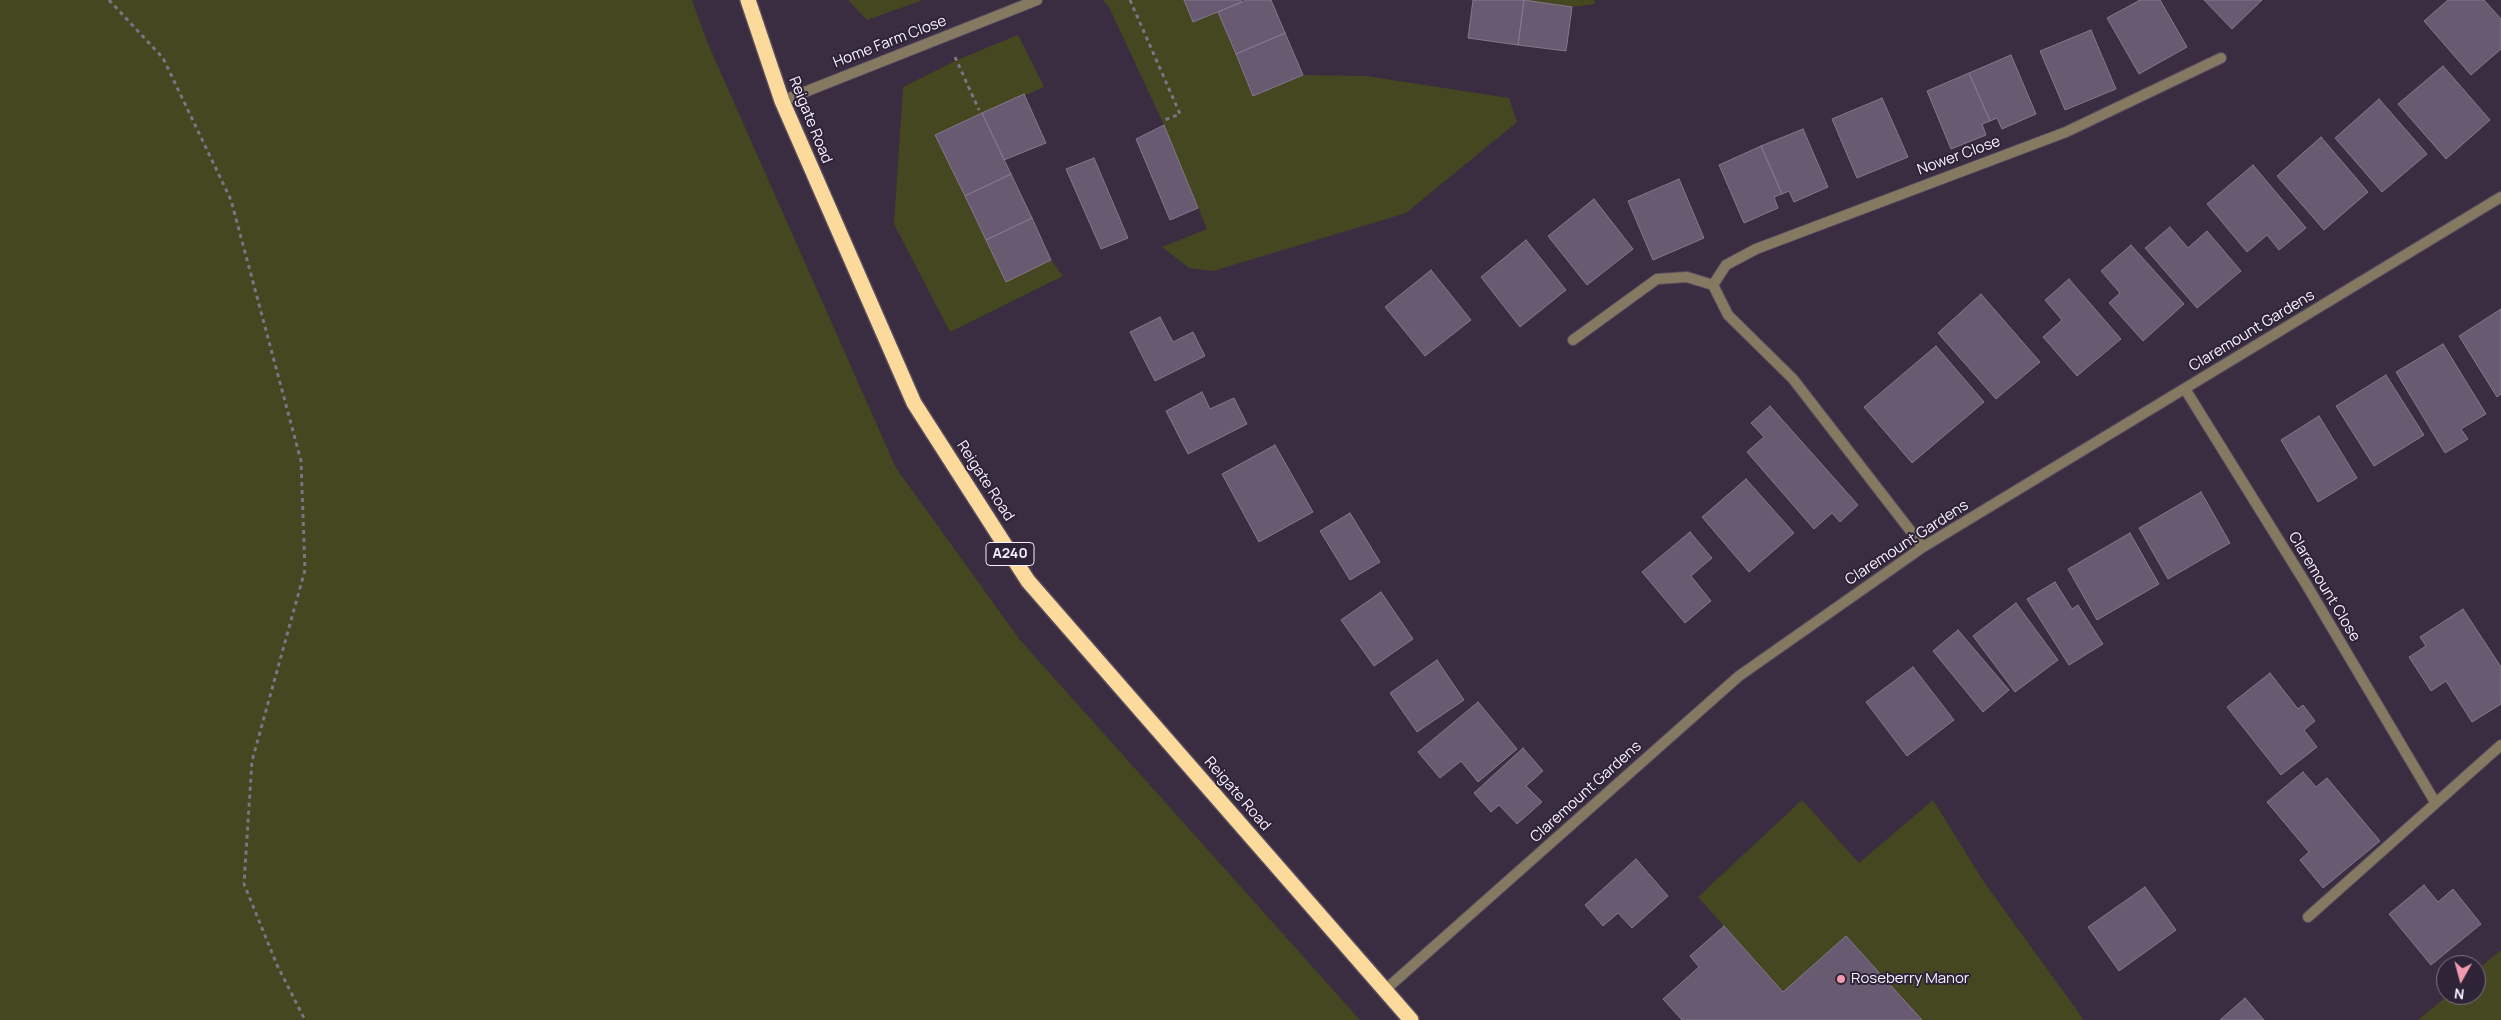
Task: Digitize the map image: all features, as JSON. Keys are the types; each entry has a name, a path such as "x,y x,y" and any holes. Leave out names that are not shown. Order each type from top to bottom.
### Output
{"highway":[{"name":"Reigate Road","path":"748,0 782,101 914,403 1028,581 1411,1020"}],"street":[{"name":"Home Farm Close","path":"782,101 1037,0"},
{"name":"Nower Close","path":"1713,285 1726,265 1756,250 2066,132 2221,58"},
{"name":"Claremount Gardens","path":"1385,990 1739,676 1923,547 2501,197"},
{"path":"1573,340 1657,279 1687,277 1713,285 1728,315 1793,380 1923,547"},
{"name":"Claremount Close","path":"2185,389 2306,584 2435,802"},
{"path":"2308,917 2501,745"}],"path":[{"path":"109,0 163,58 231,200 301,461 305,570 252,761 244,884 277,965 305,1020"},
{"path":"1130,0 1180,114 1162,121"},
{"path":"956,60 979,110"}],"green space":[{"path":"0,0 692,0 708,44 896,468 1020,640 1360,1020 0,1020"},
{"path":"848,0 923,0 867,20"},
{"path":"1103,0 1184,0 1193,22 1218,12 1253,96 1303,75 1366,76 1509,98 1517,122 1406,213 1213,271 1189,268 1162,247 1207,229 1164,125 1109,7"},
{"path":"1521,0 1594,0 1595,4 1572,7"},
{"path":"1018,35 1044,87 935,135 1006,281 1051,260 1063,276 950,332 894,224 903,87 957,60"},
{"path":"1802,800 1859,863 1933,800 1984,882 2084,1020 1922,1020 1846,936 1783,992 1698,897"},
{"path":"2501,950 2501,1020 2418,1020 2436,1005 2486,1005 2486,963"}],"building":[{"path":"1184,0 1241,0 1242,2 1193,22"},
{"path":"1246,0 1271,0 1285,33 1236,54 1218,12"},
{"path":"1473,0 1524,0 1518,45 1468,38"},
{"path":"1524,0 1572,7 1566,51 1518,45"},
{"path":"2140,0 2160,0 2187,47 2139,74 2107,18"},
{"path":"2204,0 2262,0 2232,29"},
{"path":"2448,0 2484,0 2501,19 2501,49 2471,75 2424,21"},
{"path":"2091,30 2116,89 2065,110 2040,51"},
{"path":"1285,33 1303,75 1253,96 1236,54"},
{"path":"2011,55 2036,114 2002,129 1997,118 1990,121 1969,73"},
{"path":"2443,66 2490,120 2446,159 2398,104"},
{"path":"1969,73 1990,121 1982,124 1986,135 1951,149 1927,91"},
{"path":"1024,94 1046,143 1004,160 982,113"},
{"path":"1882,98 1908,157 1857,178 1832,119"},
{"path":"2379,99 2427,154 2382,192 2335,138"},
{"path":"982,113 1011,174 965,196 935,135"},
{"path":"1164,125 1198,208 1170,220 1136,139"},
{"path":"1803,129 1828,187 1794,202 1789,191 1782,194 1761,146"},
{"path":"2321,137 2368,192 2324,230 2277,176"},
{"path":"1761,146 1782,194 1774,197 1778,208 1744,223 1719,165"},
{"path":"1094,158 1128,238 1101,249 1066,169"},
{"path":"2253,165 2306,228 2279,250 2267,235 2247,252 2207,204"},
{"path":"1011,174 1032,218 986,240 965,196"},
{"path":"1679,179 1704,238 1653,260 1628,201"},
{"path":"1594,199 1633,249 1587,285 1548,236"},
{"path":"1032,218 1051,260 1006,282 986,240"},
{"path":"2170,227 2188,248 2207,231 2241,271 2197,308 2145,248"},
{"path":"1526,240 1566,290 1520,327 1481,277"},
{"path":"2131,245 2184,304 2143,341 2109,303 2120,293 2101,271"},
{"path":"1431,270 1471,320 1425,356 1385,307"},
{"path":"2069,279 2121,339 2077,376 2043,337 2062,320 2045,300"},
{"path":"1981,294 2040,362 1996,399 1938,333"},
{"path":"2501,309 2501,394 2497,397 2459,336"},
{"path":"1160,317 1173,342 1193,332 1205,356 1155,381 1130,332"},
{"path":"2443,344 2486,414 2461,429 2468,439 2445,453 2396,372"},
{"path":"1936,346 1984,402 1912,463 1864,407"},
{"path":"2386,375 2424,435 2374,466 2336,406"},
{"path":"1202,392 1210,409 1234,398 1247,424 1188,454 1166,411"},
{"path":"1770,406 1858,505 1840,522 1832,513 1814,529 1747,452 1764,437 1751,423"},
{"path":"2319,416 2357,478 2318,502 2281,440"},
{"path":"1275,445 1313,512 1259,542 1222,474"},
{"path":"1746,479 1794,533 1749,572 1702,517"},
{"path":"2201,492 2230,543 2168,579 2139,528"},
{"path":"1350,513 1380,562 1350,580 1320,531"},
{"path":"1690,532 1712,558 1691,576 1711,601 1685,623 1642,572"},
{"path":"2130,533 2159,584 2097,620 2068,569"},
{"path":"2055,582 2072,609 2078,605 2103,644 2069,665 2027,599"},
{"path":"1381,592 1413,639 1374,666 1341,620"},
{"path":"2016,603 2058,660 2015,692 1973,636"},
{"path":"2463,609 2501,667 2501,704 2472,722 2446,681 2431,691 2409,657 2426,646 2420,637"},
{"path":"1958,630 2009,690 1983,712 1933,651"},
{"path":"1437,660 1464,700 1417,732 1390,693"},
{"path":"1913,667 1954,720 1907,756 1866,702"},
{"path":"2270,673 2298,709 2303,705 2315,721 2304,730 2317,747 2281,775 2227,707"},
{"path":"1478,702 1517,749 1478,782 1461,761 1440,778 1418,752"},
{"path":"1523,748 1543,771 1526,786 1542,802 1517,824 1499,805 1491,812 1474,793"},
{"path":"2303,772 2316,787 2327,778 2380,841 2323,888 2300,860 2309,852 2267,802"},
{"path":"1636,859 1668,896 1632,928 1618,913 1603,926 1585,905"},
{"path":"2424,885 2438,902 2453,889 2481,924 2443,955 2436,955 2436,961 2431,965 2389,914"},
{"path":"2145,887 2176,930 2119,971 2088,927"},
{"name":"Roseberry Manor","path":"1724,926 1783,992 1846,936 1922,1020 1682,1020 1663,999 1699,967 1690,956"},
{"path":"2245,998 2264,1020 2220,1020"}],"place":[{"name":"Roseberry Manor","path":"1841,979"}]}
